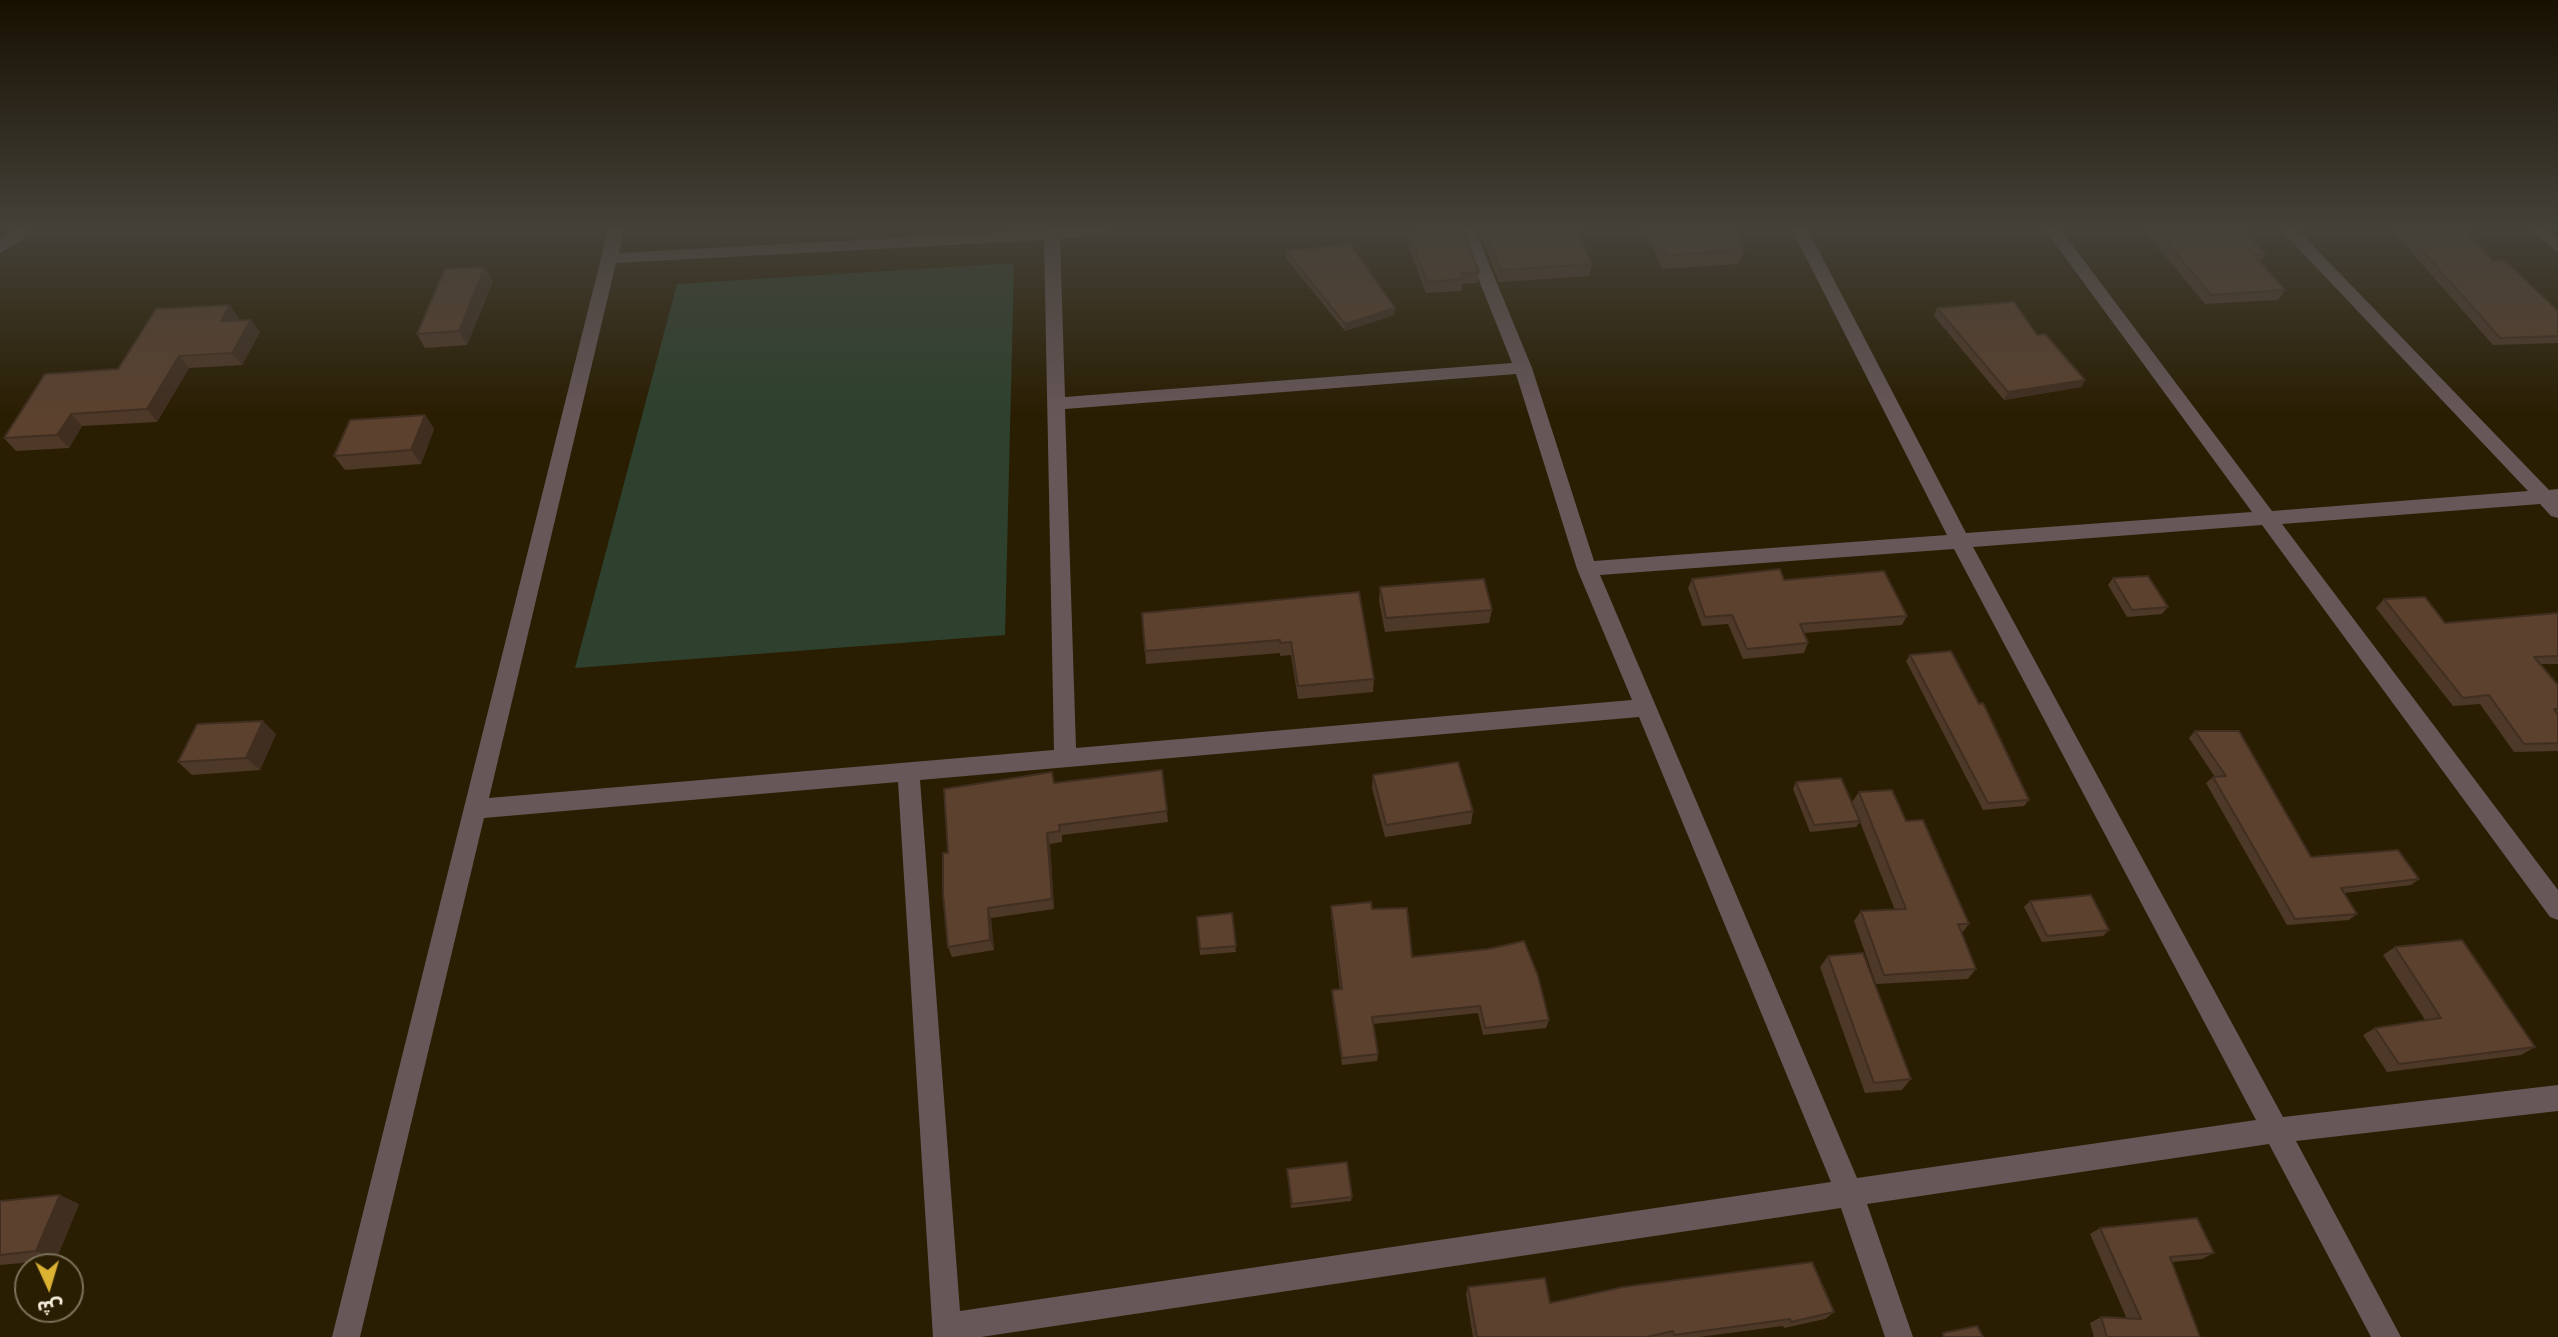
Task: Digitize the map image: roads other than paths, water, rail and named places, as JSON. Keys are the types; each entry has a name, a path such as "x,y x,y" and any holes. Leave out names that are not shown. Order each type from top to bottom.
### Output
{"street":[{"path":"346,1337 600,292"},
{"path":"1053,292 1065,758"},
{"path":"1492,292 1523,368 1587,569 1849,1192 1899,1337"},
{"path":"1832,292 1960,541 2387,1337"},
{"path":"2100,292 2558,909"},
{"path":"2350,292 2554,501"},
{"path":"1056,404 1523,368"},
{"path":"1587,569 2268,517 2554,501"},
{"path":"475,809 1645,708"},
{"path":"908,772 946,1332 1849,1192 2276,1130 2558,1098"}]}
